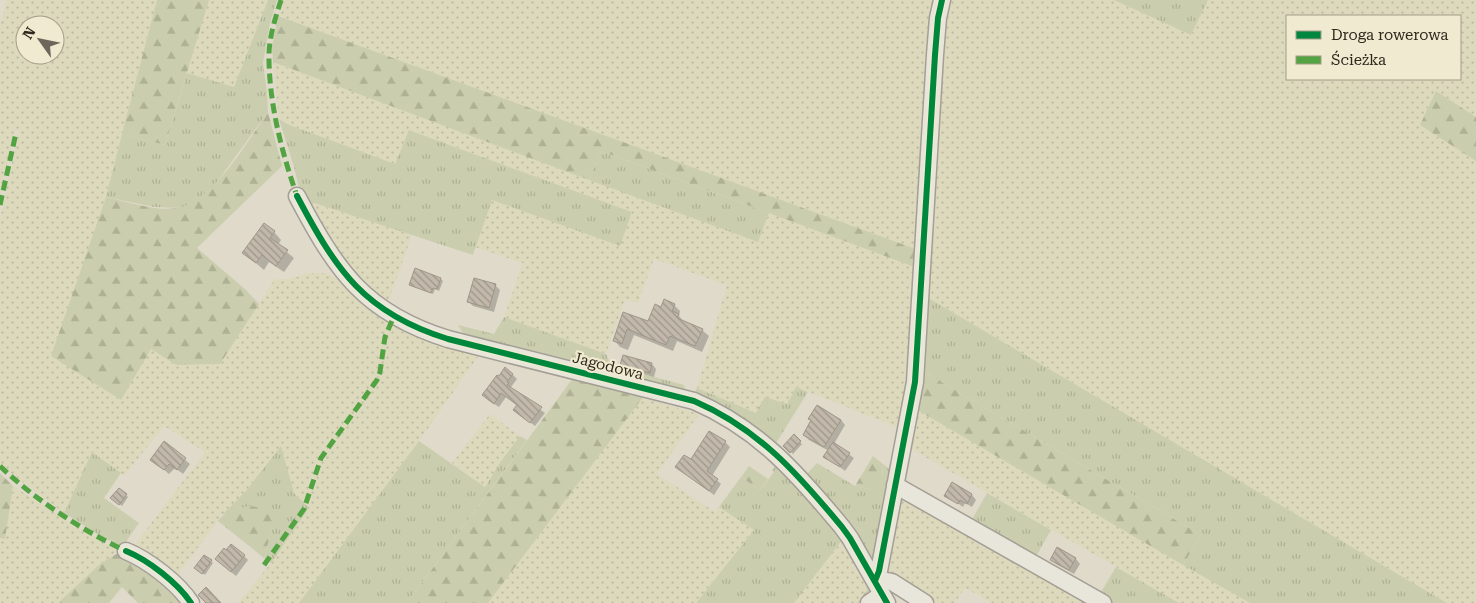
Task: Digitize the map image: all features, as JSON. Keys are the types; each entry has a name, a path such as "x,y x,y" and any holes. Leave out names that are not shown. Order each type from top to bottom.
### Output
{"street":[{"path":"878,592 895,485 915,382 935,55 938,18 942,0"},
{"name":"Jagodowa","path":"296,196 348,280 375,304 413,326 465,344 694,402 729,418 744,428 775,454 835,519 850,538 878,592"},
{"path":"895,485 1103,603"},
{"path":"126,550 168,578 191,603"},
{"path":"878,592 892,582 926,603"}],"shaded area":[{"path":"7,0 157,0 106,197 74,290 151,349 176,365 220,364 275,279 290,279 308,273 326,273 482,351 419,441 299,603 238,603 271,563 294,493 281,447 245,492 222,515 174,580 134,546 205,452 164,426 124,476 92,452 64,513 0,463 0,219 19,131 15,130 0,197 0,25"},
{"path":"209,0 268,0 234,87 187,73"},
{"path":"283,0 939,0 921,251 278,16"},
{"path":"949,0 1114,0 1191,35 1208,0 1476,0 1476,117 1436,91 1420,125 1476,161 1476,603 1447,603 925,296 938,165 944,30"},
{"path":"273,62 758,242 769,213 920,269 902,429 796,387 787,404 756,413 697,388 727,285 654,259 638,303 625,299 606,354 504,317 523,263 475,247 492,199 620,246 632,212 410,130 395,164 287,124 279,119"},
{"path":"302,199 412,235 388,303 360,286"},
{"path":"642,398 699,414 657,474 715,512 719,507 754,530 696,603 488,603"},
{"path":"914,408 1250,603 1179,603 908,447"},
{"path":"490,414 520,436 501,461 485,487 452,463"},
{"path":"13,486 120,552 101,563 58,603 0,603 0,538 5,539"},
{"path":"898,494 1094,603 992,603 965,588 955,603 930,603 886,574"},
{"path":"843,539 867,584 867,590 857,603 794,603"}],"green space":[{"path":"157,0 209,0 165,145 122,134"},
{"path":"268,0 277,0 270,23 263,63 268,112 214,186 195,202 181,208 154,207 106,197 122,134 165,145 187,73 234,87"},
{"path":"1114,0 1208,0 1191,35"},
{"path":"278,16 921,251 920,269 601,151 589,180 273,62 272,47"},
{"path":"1436,91 1476,117 1476,161 1420,125"},
{"path":"268,112 282,166 197,248 245,289 259,304 220,364 176,365 151,349 121,400 51,356 106,197 163,209 182,207 194,202 206,193 230,167"},
{"path":"279,119 287,124 395,164 409,130 632,212 620,246 492,200 473,255 302,199"},
{"path":"601,151 769,213 758,242 589,180"},
{"path":"925,296 1447,603 1250,603 1183,565 1201,535 921,370"},
{"path":"504,317 606,354 611,365 684,385 686,392 466,338 458,325 494,334"},
{"path":"921,370 1201,535 1183,565 914,408"},
{"path":"576,374 647,392 488,603 407,603"},
{"path":"796,387 808,392 773,448 693,396 697,388 756,413 765,397 787,404"},
{"path":"520,436 527,440 407,603 299,603 419,441 485,487 501,461"},
{"path":"281,446 294,493 309,508 271,563 264,558 272,529 240,508 222,515 245,492"},
{"path":"92,452 121,473 104,498 139,523 123,546 104,538 64,513"},
{"path":"873,456 883,464 882,481 875,489 855,486"},
{"path":"779,462 835,523 871,590 863,603 857,603 867,590 867,584 843,539 794,603 696,603 754,530 719,507 741,477 760,490"},
{"path":"817,463 855,486 869,489 883,474 883,464 895,474 877,568 803,478"},
{"path":"749,466 768,479 760,490 741,477"},
{"path":"0,473 13,486 5,539 0,538"},
{"path":"987,493 1051,530 1034,560 970,523"},
{"path":"251,506 262,508 272,515 272,529 264,558 218,521 229,512"},
{"path":"120,552 134,558 187,603 138,603 122,587 109,603 58,603 101,563"},
{"path":"1116,567 1179,603 1108,603 1098,597"}],"building":[{"path":"264,223 275,231 270,238 288,250 276,266 262,255 256,263 242,253"},
{"path":"415,268 441,278 437,289 433,288 431,293 409,285"},
{"path":"474,278 496,284 489,308 467,302"},
{"path":"664,299 675,304 672,311 679,314 677,318 703,329 695,346 670,336 666,345 627,329 622,344 613,341 623,312 648,321 655,304 661,307"},
{"path":"623,355 652,363 650,373 620,365"},
{"path":"505,367 513,374 507,385 542,407 530,423 513,410 517,405 501,393 494,404 482,395"},
{"path":"817,405 841,420 824,447 803,435 811,420 808,419"},
{"path":"709,431 726,441 707,471 718,479 709,491 675,467 684,455 691,459"},
{"path":"794,434 801,441 790,453 783,446"},
{"path":"164,441 186,458 177,470 169,464 164,470 150,460"},
{"path":"833,442 850,453 840,467 823,457"},
{"path":"952,482 972,494 967,504 960,500 958,504 944,496"},
{"path":"119,488 127,494 119,505 110,498"},
{"path":"231,544 245,555 231,572 215,559 224,548 226,550"},
{"path":"1057,547 1076,558 1069,570 1050,560"},
{"path":"204,555 212,560 202,574 194,568"},
{"path":"206,587 221,603 206,603 198,595"}],"marked path":[{"path":"281,0 272,30 269,61 270,78 274,113 286,163 297,196"},
{"path":"0,205 16,133"},
{"path":"264,565 304,509 321,458 377,380 385,337 394,316"},
{"path":"0,466 43,502 93,534 126,551"}],"cycle path":[{"path":"875,581 879,571 915,382 935,55 938,18 942,0"},
{"path":"297,196 325,246 340,267 356,286 394,316 448,339 694,401 738,425 758,439 793,471 842,527 887,603"},
{"path":"126,551 144,560 162,573 191,603"}]}
